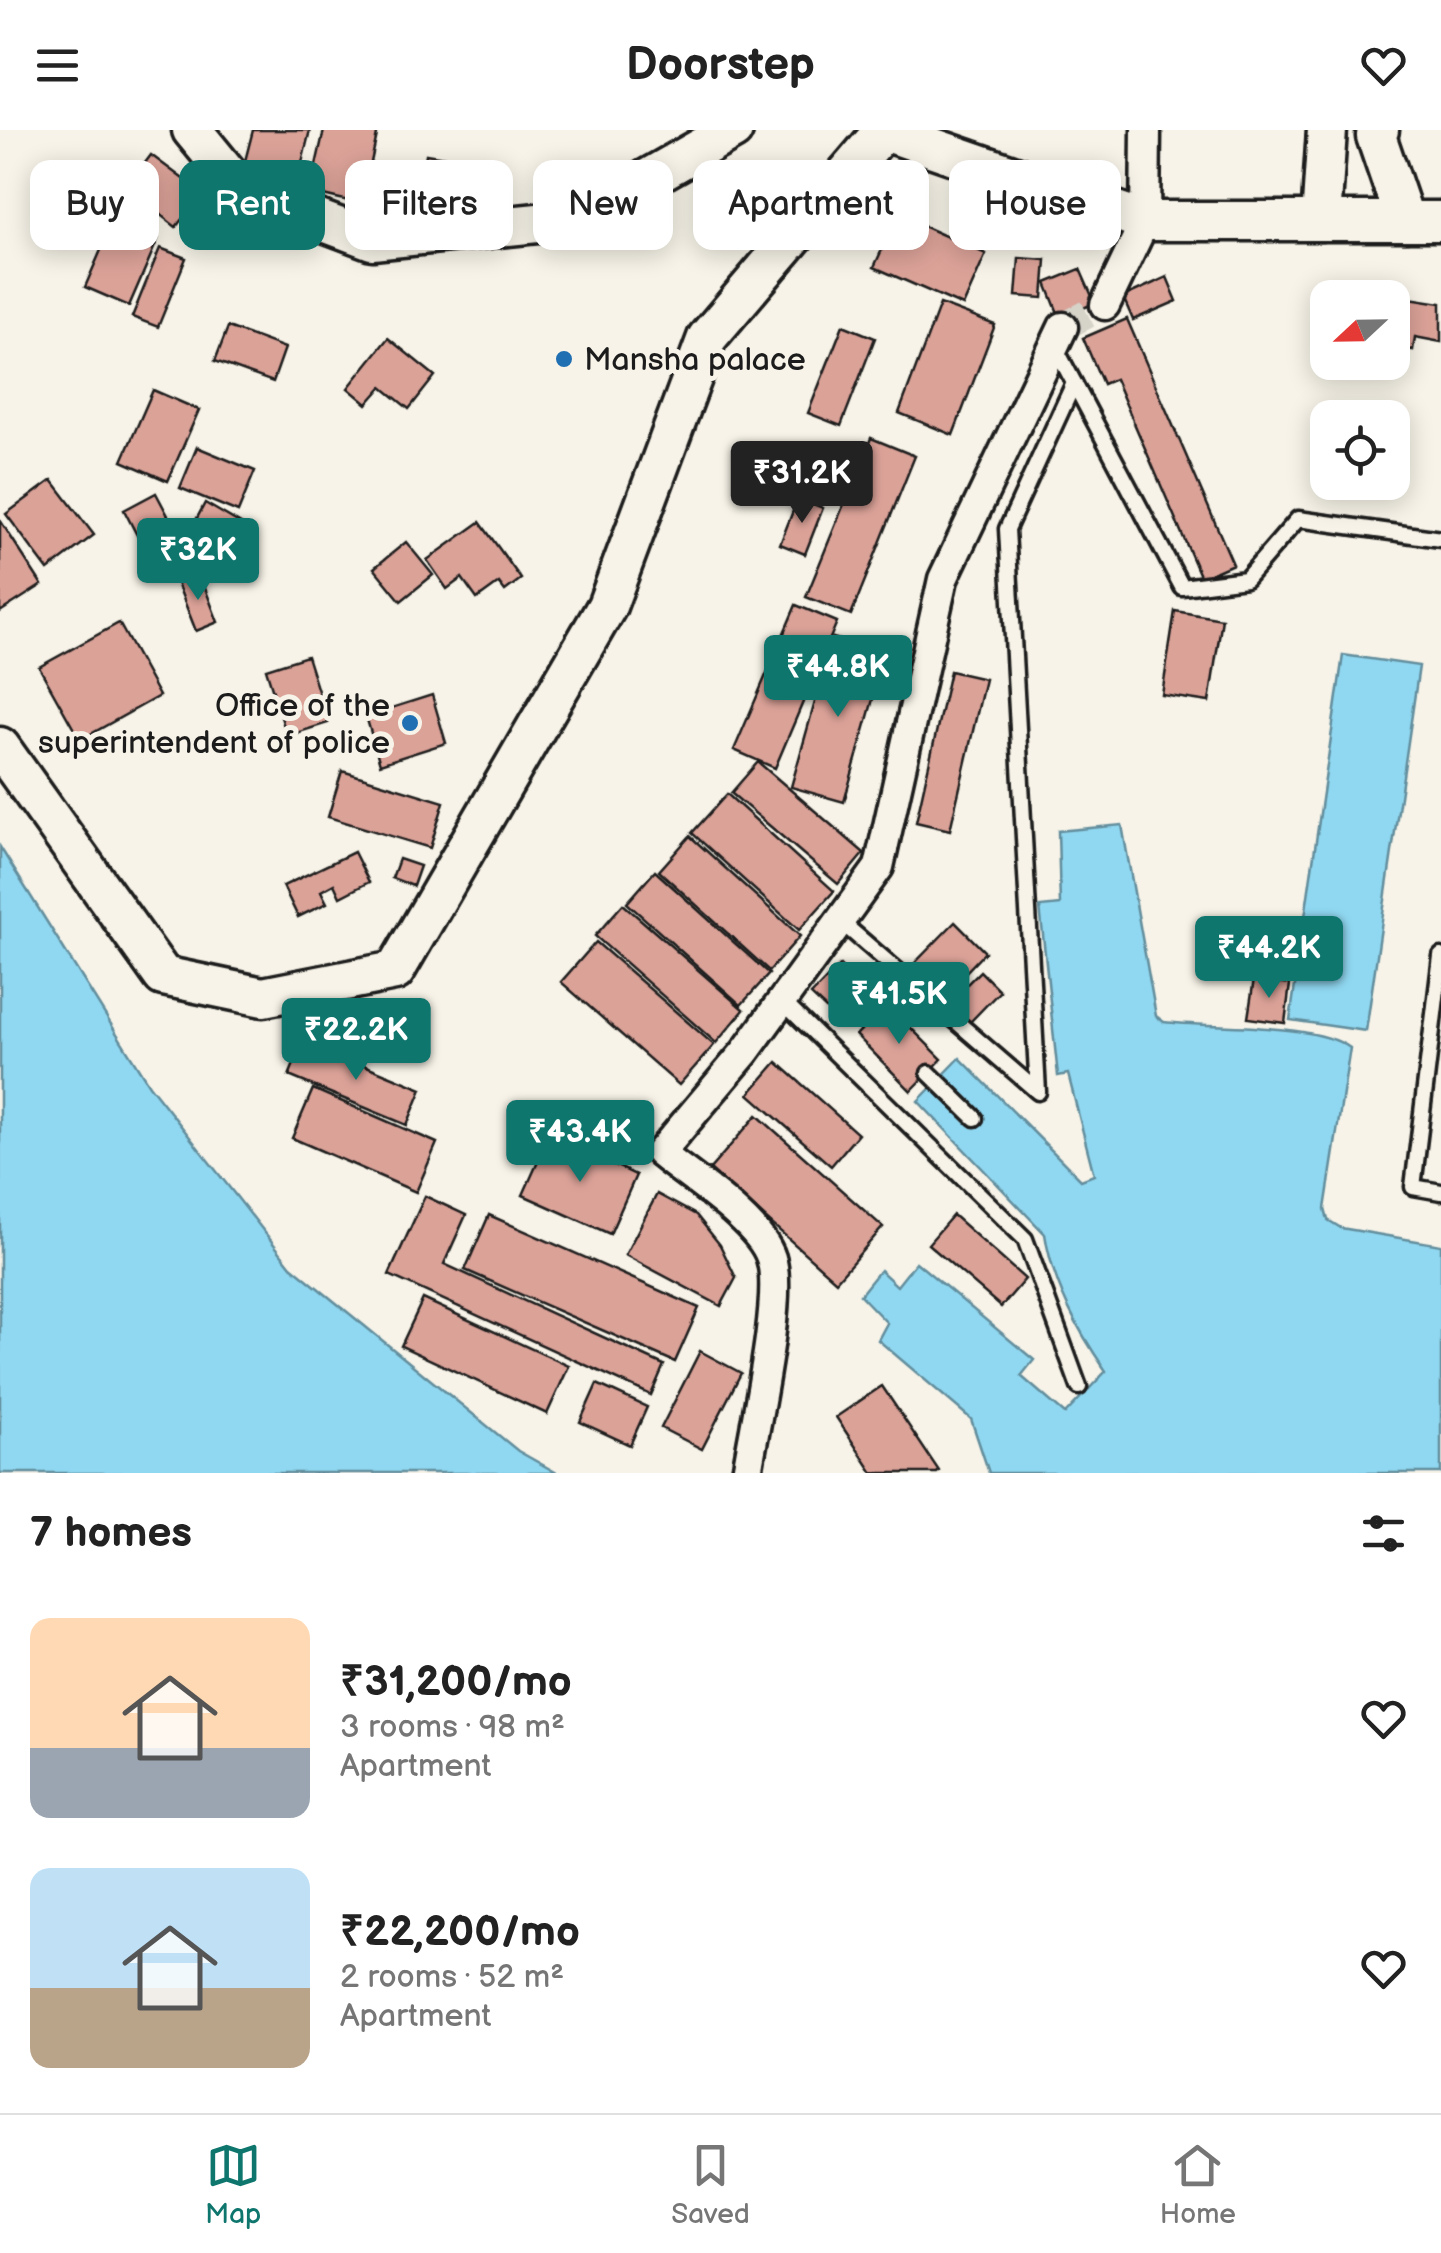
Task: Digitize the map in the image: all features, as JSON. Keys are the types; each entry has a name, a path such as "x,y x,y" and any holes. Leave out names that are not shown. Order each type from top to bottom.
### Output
{"street":[{"path":"192,130 242,191 372,240 577,219 732,130"},
{"path":"0,747 164,976 263,997 396,971 607,606 707,338 883,130 1145,221 1423,221 1376,136 1379,130"},
{"path":"1105,305 1145,221 1146,130"},
{"path":"1321,221 1326,130"},
{"path":"748,1473 772,1302 771,1258 746,1224 660,1153 782,1001 879,867 943,579 1059,336"}],"lane":[{"path":"1059,336 1074,383 1182,587 1246,578 1298,520 1441,538"},
{"path":"840,921 1038,1092 1007,529 1074,383"},
{"path":"1441,956 1413,1187 1441,1192"},
{"path":"782,1001 1024,1239 1079,1386"},
{"path":"929,1073 975,1118"}],"water":[{"path":"1343,655 1419,666 1366,1031 1290,1020"},
{"path":"1122,825 1156,1016 1164,1022 1313,1034 1350,1048 1325,1209 1328,1220 1341,1228 1441,1245 1441,1473 989,1473 971,1419 878,1340 887,1323 860,1295 880,1270 897,1286 916,1262 1034,1360 1021,1376 1065,1414 1106,1371 1068,1306 1045,1234 918,1101 960,1058 1081,1180 1094,1175 1068,1074 1058,1076 1040,907 1060,905 1058,831"},
{"path":"0,847 149,1085 291,1266 518,1451 557,1473 0,1473"}],"building":[{"path":"253,130 310,130 303,160 245,160"},
{"path":"324,130 378,130 372,160 345,160 345,200 325,195 325,160 317,160"},
{"path":"426,154 457,159 457,160 425,160"},
{"path":"159,161 179,176 176,227 159,214"},
{"path":"929,229 949,238 949,250 977,250 986,254 963,306 874,267 882,250 929,250"},
{"path":"160,248 186,258 158,327 132,317"},
{"path":"101,250 153,250 129,306 85,287"},
{"path":"1019,258 1046,260 1043,298 1016,296"},
{"path":"1080,269 1095,303 1060,318 1046,283"},
{"path":"1167,277 1177,301 1133,320 1123,297"},
{"path":"1410,298 1441,303 1441,342 1415,337 1413,350"},
{"path":"940,304 995,325 953,435 899,413"},
{"path":"1127,319 1233,564 1201,578 1115,379 1103,384 1083,338"},
{"path":"843,325 875,338 841,426 808,413"},
{"path":"228,327 285,348 273,382 215,361"},
{"path":"388,338 435,376 409,409 382,387 367,404 348,388"},
{"path":"153,390 199,410 168,481 122,461"},
{"path":"871,438 915,456 851,615 806,597"},
{"path":"197,447 255,471 238,512 180,488"},
{"path":"52,480 94,535 48,570 6,514"},
{"path":"156,493 173,525 141,543 124,510"},
{"path":"798,498 823,508 805,554 780,544"},
{"path":"205,503 246,527 227,560 187,537"},
{"path":"0,520 42,585 0,612"},
{"path":"480,522 521,579 505,591 499,583 477,599 462,578 447,589 427,560"},
{"path":"406,542 433,575 401,601 374,568"},
{"path":"200,575 218,622 196,631 177,583"},
{"path":"796,605 837,622 775,768 734,750"},
{"path":"1175,611 1222,619 1209,702 1162,695"},
{"path":"119,623 159,696 80,740 39,667"},
{"path":"833,638 886,653 844,802 791,787"},
{"path":"307,656 328,723 287,736 266,669"},
{"path":"950,671 985,679 950,830 916,822"},
{"path":"432,695 446,743 380,764 366,716"},
{"path":"758,762 864,853 838,884 731,793"},
{"path":"342,771 444,802 430,848 328,817"},
{"path":"727,794 834,891 799,930 692,833"},
{"path":"690,836 800,936 769,971 659,871"},
{"path":"354,852 369,882 340,897 334,884 321,891 327,903 298,917 283,886"},
{"path":"399,859 420,866 413,886 392,878"},
{"path":"655,871 769,974 741,1005 627,903"},
{"path":"623,904 744,1010 716,1043 595,936"},
{"path":"955,922 985,952 941,998 910,968"},
{"path":"596,942 714,1045 679,1085 561,982"},
{"path":"840,965 855,981 827,1010 811,995"},
{"path":"980,971 1000,991 970,1022 949,1002"},
{"path":"1254,979 1290,984 1285,1023 1248,1018"},
{"path":"887,1004 942,1059 911,1091 856,1035"},
{"path":"304,1040 422,1089 407,1125 289,1076"},
{"path":"777,1062 858,1134 831,1166 749,1094"},
{"path":"313,1089 437,1143 416,1192 292,1138"},
{"path":"757,1115 883,1227 836,1281 710,1169"},
{"path":"550,1135 636,1175 610,1234 523,1195"},
{"path":"657,1194 696,1215 720,1245 736,1278 721,1306 625,1255"},
{"path":"425,1196 466,1215 444,1264 664,1365 651,1395 389,1275"},
{"path":"489,1215 699,1308 675,1362 465,1270"},
{"path":"953,1215 1025,1279 1001,1307 928,1244"},
{"path":"423,1299 569,1366 547,1414 401,1346"},
{"path":"700,1351 741,1373 702,1449 661,1428"},
{"path":"597,1384 647,1407 630,1445 580,1422"},
{"path":"882,1386 937,1473 873,1473 836,1417"}],"tunnel":[{"path":"1063,327 1105,305"}],"place":[{"name":"Mansha palace","path":"564,359"},
{"name":"Office of the superintendent of police","path":"410,723"}]}
